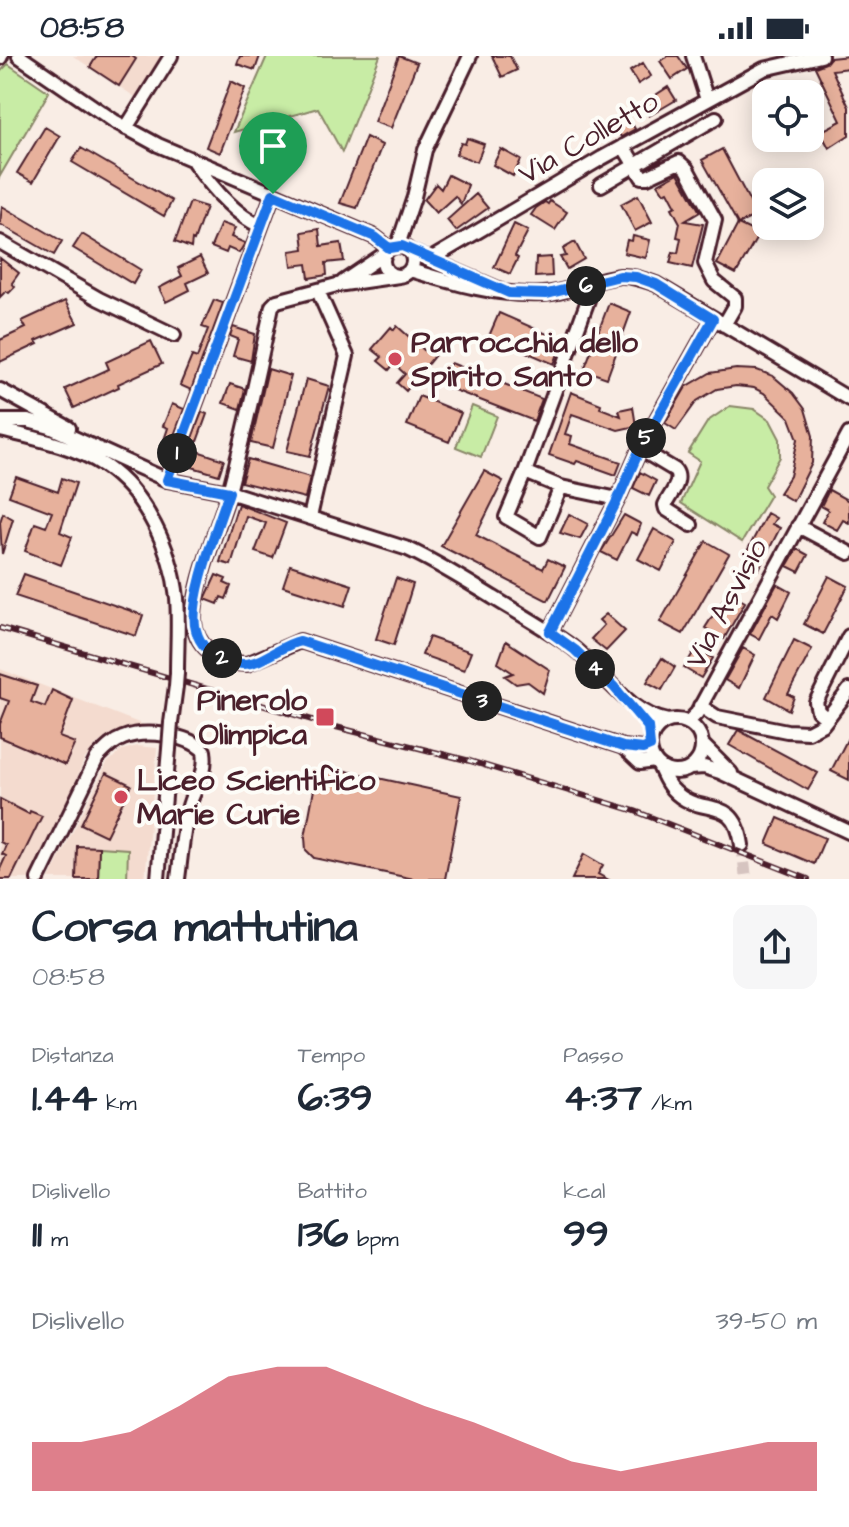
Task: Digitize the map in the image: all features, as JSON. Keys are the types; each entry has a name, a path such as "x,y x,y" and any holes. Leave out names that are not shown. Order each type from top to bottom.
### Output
{"street":[{"path":"19,56 126,128 194,162 375,237 413,258 404,273 337,285 277,301 272,306 229,492 202,577 196,608 197,634 209,653 247,664 300,641 623,747 643,749 650,745 654,732 668,721"},
{"path":"126,128 171,56"},
{"path":"470,56 425,150 414,197 395,250 384,268 390,274 404,273 480,290 547,294 620,276 636,277 656,284 849,399"},
{"path":"693,56 707,100"},
{"name":"Via Colletto","path":"431,259 623,146 764,69 821,56"},
{"path":"601,185 716,118"},
{"path":"550,632 640,449 718,322 735,306 735,298 709,274 705,263 715,220 687,169 679,162 647,177 638,174 623,146"},
{"path":"194,162 247,220 260,226"},
{"path":"167,480 273,194"},
{"path":"0,242 99,299 174,335"},
{"path":"337,285 395,250 431,259 509,293"},
{"path":"561,487 540,537 506,517 587,304 586,286"},
{"path":"310,517 347,356 318,291"},
{"path":"0,390 119,458"},
{"path":"1,422 28,421 50,427 167,480 229,492 408,549 432,560 550,632 655,719 688,722 740,781"},
{"path":"1,422 29,437 105,465 126,485 145,510 172,570 177,600 176,680 158,879"},
{"name":"Via Asvisio","path":"688,722 700,706 849,434"},
{"path":"640,449 678,474 666,509 691,525"},
{"path":"525,472 561,487 618,499"},
{"path":"798,526 849,553"},
{"path":"827,719 818,711 816,702 849,636"},
{"path":"614,687 648,727 656,762 670,787 687,799 729,814 738,824 742,845"},
{"path":"700,706 717,717 787,731 808,732 827,719 849,690"},
{"path":"687,799 680,782 685,770 699,758 701,738 717,717"},
{"path":"38,879 97,758 108,745 134,735 184,737 197,743 204,751 206,766 188,811 178,879"},
{"path":"623,747 640,763 656,762 673,771 704,767 849,832"}],"shaded area":[{"path":"73,56 161,56 135,97"},
{"path":"0,669 144,725 114,732 97,744 84,760 30,879 0,879"},
{"name":"Liceo Scientifico Marie Curie","path":"137,746 157,748 145,879 49,879 107,763 122,750"}],"green space":[{"path":"267,56 380,56 342,152 318,108 234,132"},
{"path":"8,64 49,92 0,176 0,72"},
{"path":"472,406 497,416 481,457 456,447"},
{"path":"730,406 754,409 770,420 780,439 780,457 764,486 770,495 742,542 681,503 700,461 688,453 708,421"},
{"path":"99,847 128,849 127,879 98,879"}],"building":[{"path":"97,56 132,56 136,59 119,86 90,67"},
{"path":"240,56 260,56 255,70 237,64"},
{"path":"399,56 417,63 391,128 374,122"},
{"path":"492,56 510,56 517,70 502,77"},
{"path":"668,56 678,56 687,69 672,79 660,61"},
{"path":"849,56 849,68 832,70 849,107 849,135 829,148 824,130 841,121 824,80 815,67 830,58"},
{"path":"643,63 651,76 638,84 630,71"},
{"path":"231,81 245,88 220,153 206,147"},
{"path":"668,87 676,100 649,116 642,104"},
{"path":"625,112 635,129 621,137 611,121"},
{"path":"45,127 60,136 33,182 17,173"},
{"path":"366,137 382,145 357,208 340,203"},
{"path":"467,138 484,144 477,162 456,154"},
{"path":"81,148 172,201 164,216 72,162"},
{"path":"501,149 521,160 513,176 493,165"},
{"path":"722,149 752,206 752,217 738,224 702,160"},
{"path":"678,173 700,212 685,221 703,224 692,268 670,263 673,252 678,253 680,223 668,191 664,193 658,184"},
{"path":"448,175 468,185 461,204 455,196 436,213 424,200 436,184 441,189"},
{"path":"476,194 488,208 456,231 447,220"},
{"path":"638,195 652,222 635,231 621,204"},
{"path":"550,201 567,212 555,230 531,215 536,208"},
{"path":"190,202 206,207 191,248 175,242"},
{"path":"2,206 62,241 54,255 0,224"},
{"path":"221,223 235,228 231,237 245,243 239,253 228,248 226,253 211,247"},
{"path":"514,224 528,231 510,274 494,267"},
{"path":"738,224 752,231 752,240 756,240 736,274 717,264"},
{"path":"319,229 321,246 341,243 344,261 326,263 327,275 309,278 307,264 292,266 290,251 304,249 302,232"},
{"path":"82,234 141,270 133,284 73,248"},
{"path":"633,236 650,240 646,258 624,253 627,240 632,241"},
{"path":"575,242 584,259 567,269 560,257 566,256 563,249"},
{"path":"200,257 208,273 187,283 190,290 166,302 159,288 182,276 178,268"},
{"path":"551,257 552,276 535,277 536,258"},
{"path":"0,258 19,273 12,283 15,287 0,297"},
{"path":"214,300 223,303 191,390 180,385 192,356 197,358 208,329 202,327"},
{"path":"65,301 77,323 36,341 38,344 0,362 0,340 26,328 22,321"},
{"path":"609,303 631,312 607,378 584,370"},
{"path":"499,313 563,341 554,364 489,336"},
{"name":"Parrocchia dello Spirito Santo","path":"397,326 425,351 430,344 439,350 406,391 397,383 405,374 394,364 389,370 378,361 382,357 372,349 391,327 394,330"},
{"path":"233,327 255,334 251,361 233,356 238,339 230,336"},
{"path":"151,341 162,364 74,408 65,389 109,369 106,362"},
{"path":"451,363 542,399 534,421 436,383"},
{"path":"268,369 291,376 273,448 251,443"},
{"path":"757,370 773,376 793,393 805,409 813,436 812,463 793,501 779,493 790,476 798,439 790,418 764,393 754,388 736,386 717,389 697,401 676,430 665,423 686,387 710,373"},
{"path":"306,379 329,386 310,456 287,451"},
{"path":"230,384 245,389 240,409 223,403"},
{"path":"571,392 621,416 619,410 633,407 636,426 618,430 572,414 565,434 572,436 570,444 621,462 616,475 549,455"},
{"path":"419,396 461,413 449,442 407,425"},
{"path":"172,404 184,409 170,446 163,443 168,428 163,426"},
{"path":"202,412 207,414 194,450 224,460 219,475 182,464"},
{"path":"248,459 310,477 305,498 241,482"},
{"path":"484,471 503,481 476,535 543,569 548,559 565,567 548,601 441,546"},
{"path":"640,472 656,481 649,496 633,488"},
{"path":"16,477 58,492 62,478 76,483 60,532 72,537 61,565 25,551 35,523 46,527 52,512 9,496"},
{"path":"829,490 849,501 849,523 843,520 837,530 822,522 828,510 821,506"},
{"path":"238,504 286,523 273,558 255,552 266,523 246,516 231,565 220,562"},
{"path":"3,513 13,519 2,554 0,522"},
{"path":"767,513 776,518 772,524 780,528 759,569 743,559"},
{"path":"569,514 588,524 580,539 560,533"},
{"path":"624,515 641,524 637,535 631,532 617,560 601,552"},
{"path":"654,529 676,542 661,571 638,559"},
{"path":"706,541 729,554 683,634 660,622"},
{"path":"797,549 808,555 799,572 787,566"},
{"path":"290,565 352,585 345,606 283,586"},
{"path":"24,574 143,615 136,636 15,596"},
{"path":"216,575 226,579 224,583 231,586 226,599 221,597 218,604 205,599"},
{"path":"829,576 848,586 823,634 804,624"},
{"path":"396,578 413,584 394,645 376,639"},
{"path":"777,584 791,592 778,618 772,614 759,639 750,634"},
{"path":"728,592 745,602 724,639 705,628"},
{"path":"606,614 625,631 606,651 591,639 604,625 599,620"},
{"path":"429,637 471,652 464,670 422,655"},
{"path":"794,640 812,649 788,694 794,697 789,710 766,697"},
{"path":"506,641 550,670 543,693 528,682 516,684 505,676 513,673 498,663"},
{"path":"696,648 713,658 701,678 684,668"},
{"path":"743,648 755,655 739,688 725,680"},
{"path":"662,658 675,667 662,690 647,682"},
{"path":"0,674 37,686 31,702 45,707 52,690 73,700 59,737 75,743 65,765 0,737 0,724 9,701 0,698"},
{"path":"738,730 818,773 808,790 729,745"},
{"path":"849,736 849,780 831,771"},
{"path":"332,768 461,796 445,879 414,879 314,858 306,850 305,837 315,784 321,774"},
{"path":"106,773 131,785 106,836 81,824"},
{"path":"0,799 29,814 30,811 42,816 11,879 0,879 6,845 0,842"},
{"path":"778,818 825,838 814,864 767,844"},
{"path":"77,846 99,847 98,879 76,879"},
{"path":"584,854 603,865 598,874 607,879 572,879"}],"tunnel":[{"path":"742,845 746,879"}],"railway":[{"path":"0,628 635,811 808,879"}],"place":[{"name":"Parrocchia dello Spirito Santo","path":"395,359"},
{"name":"Pinerolo Olimpica","path":"325,717"},
{"name":"Liceo Scientifico Marie Curie","path":"121,797"}],"route":[{"path":"273,194 375,237 389,248 402,246 509,293 547,294 620,276 636,277 656,284 713,319 640,449 550,632 575,650 614,687 648,727 650,746 643,749 623,747 300,641 247,664 209,653 203,645 195,627 196,608 202,577 229,492 167,480 273,194"}]}
